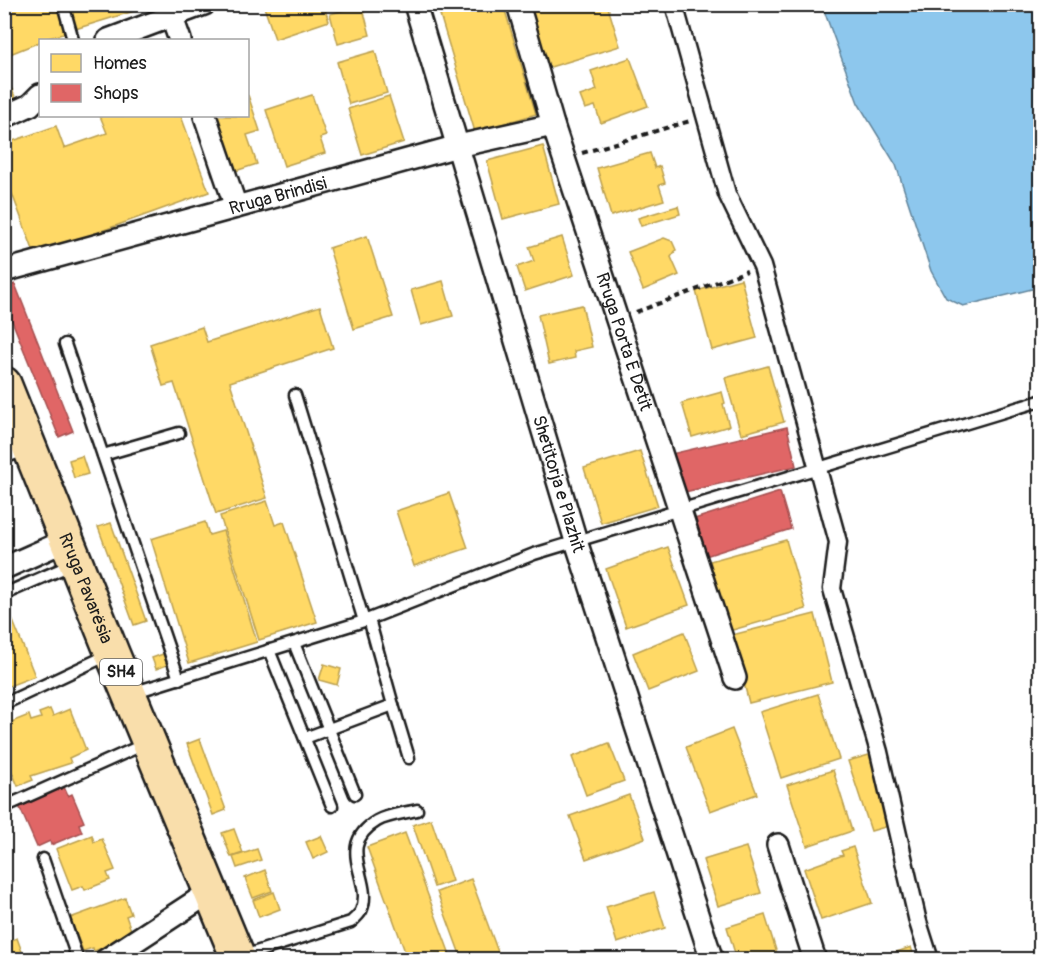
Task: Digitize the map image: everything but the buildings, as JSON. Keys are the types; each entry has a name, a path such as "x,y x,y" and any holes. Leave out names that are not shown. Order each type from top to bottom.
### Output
{"main road":[{"name":"Rruga Pavarësia","path":"4,384 16,447 71,551 239,959"}],"street":[{"path":"111,39 204,4"},
{"name":"Shetitorja e Plazhit","path":"415,4 576,541 712,960"},
{"name":"Rruga Porta E Detit","path":"518,4 553,125 735,678"},
{"path":"674,4 727,194 762,266 837,542 832,589 879,753 918,922 930,960"},
{"path":"171,15 180,39"},
{"path":"4,117 30,105 39,95"},
{"path":"205,117 236,207"},
{"name":"Rruga Brindisi","path":"4,271 458,146 553,125"},
{"path":"4,568 71,551"},
{"path":"778,844 815,960"},
{"path":"106,960 210,892"}],"lane":[{"path":"63,4 73,39"},
{"path":"65,344 179,679"},
{"path":"295,395 409,758"},
{"path":"130,694 367,620 534,554 1041,401"},
{"path":"103,455 179,433"},
{"path":"4,594 71,551"},
{"path":"294,643 355,794"},
{"path":"269,650 332,806"},
{"path":"4,704 112,653"},
{"path":"305,738 393,705"},
{"path":"4,807 150,741"},
{"path":"239,959 351,922 361,912 364,893 355,854 362,834 377,821 417,810"},
{"path":"43,859 78,960"}],"path":[{"path":"564,158 706,117"},
{"path":"617,319 762,266"}],"water":[{"path":"822,5 1040,5 1040,287 963,306 946,298 931,271 896,165 858,103"}]}
